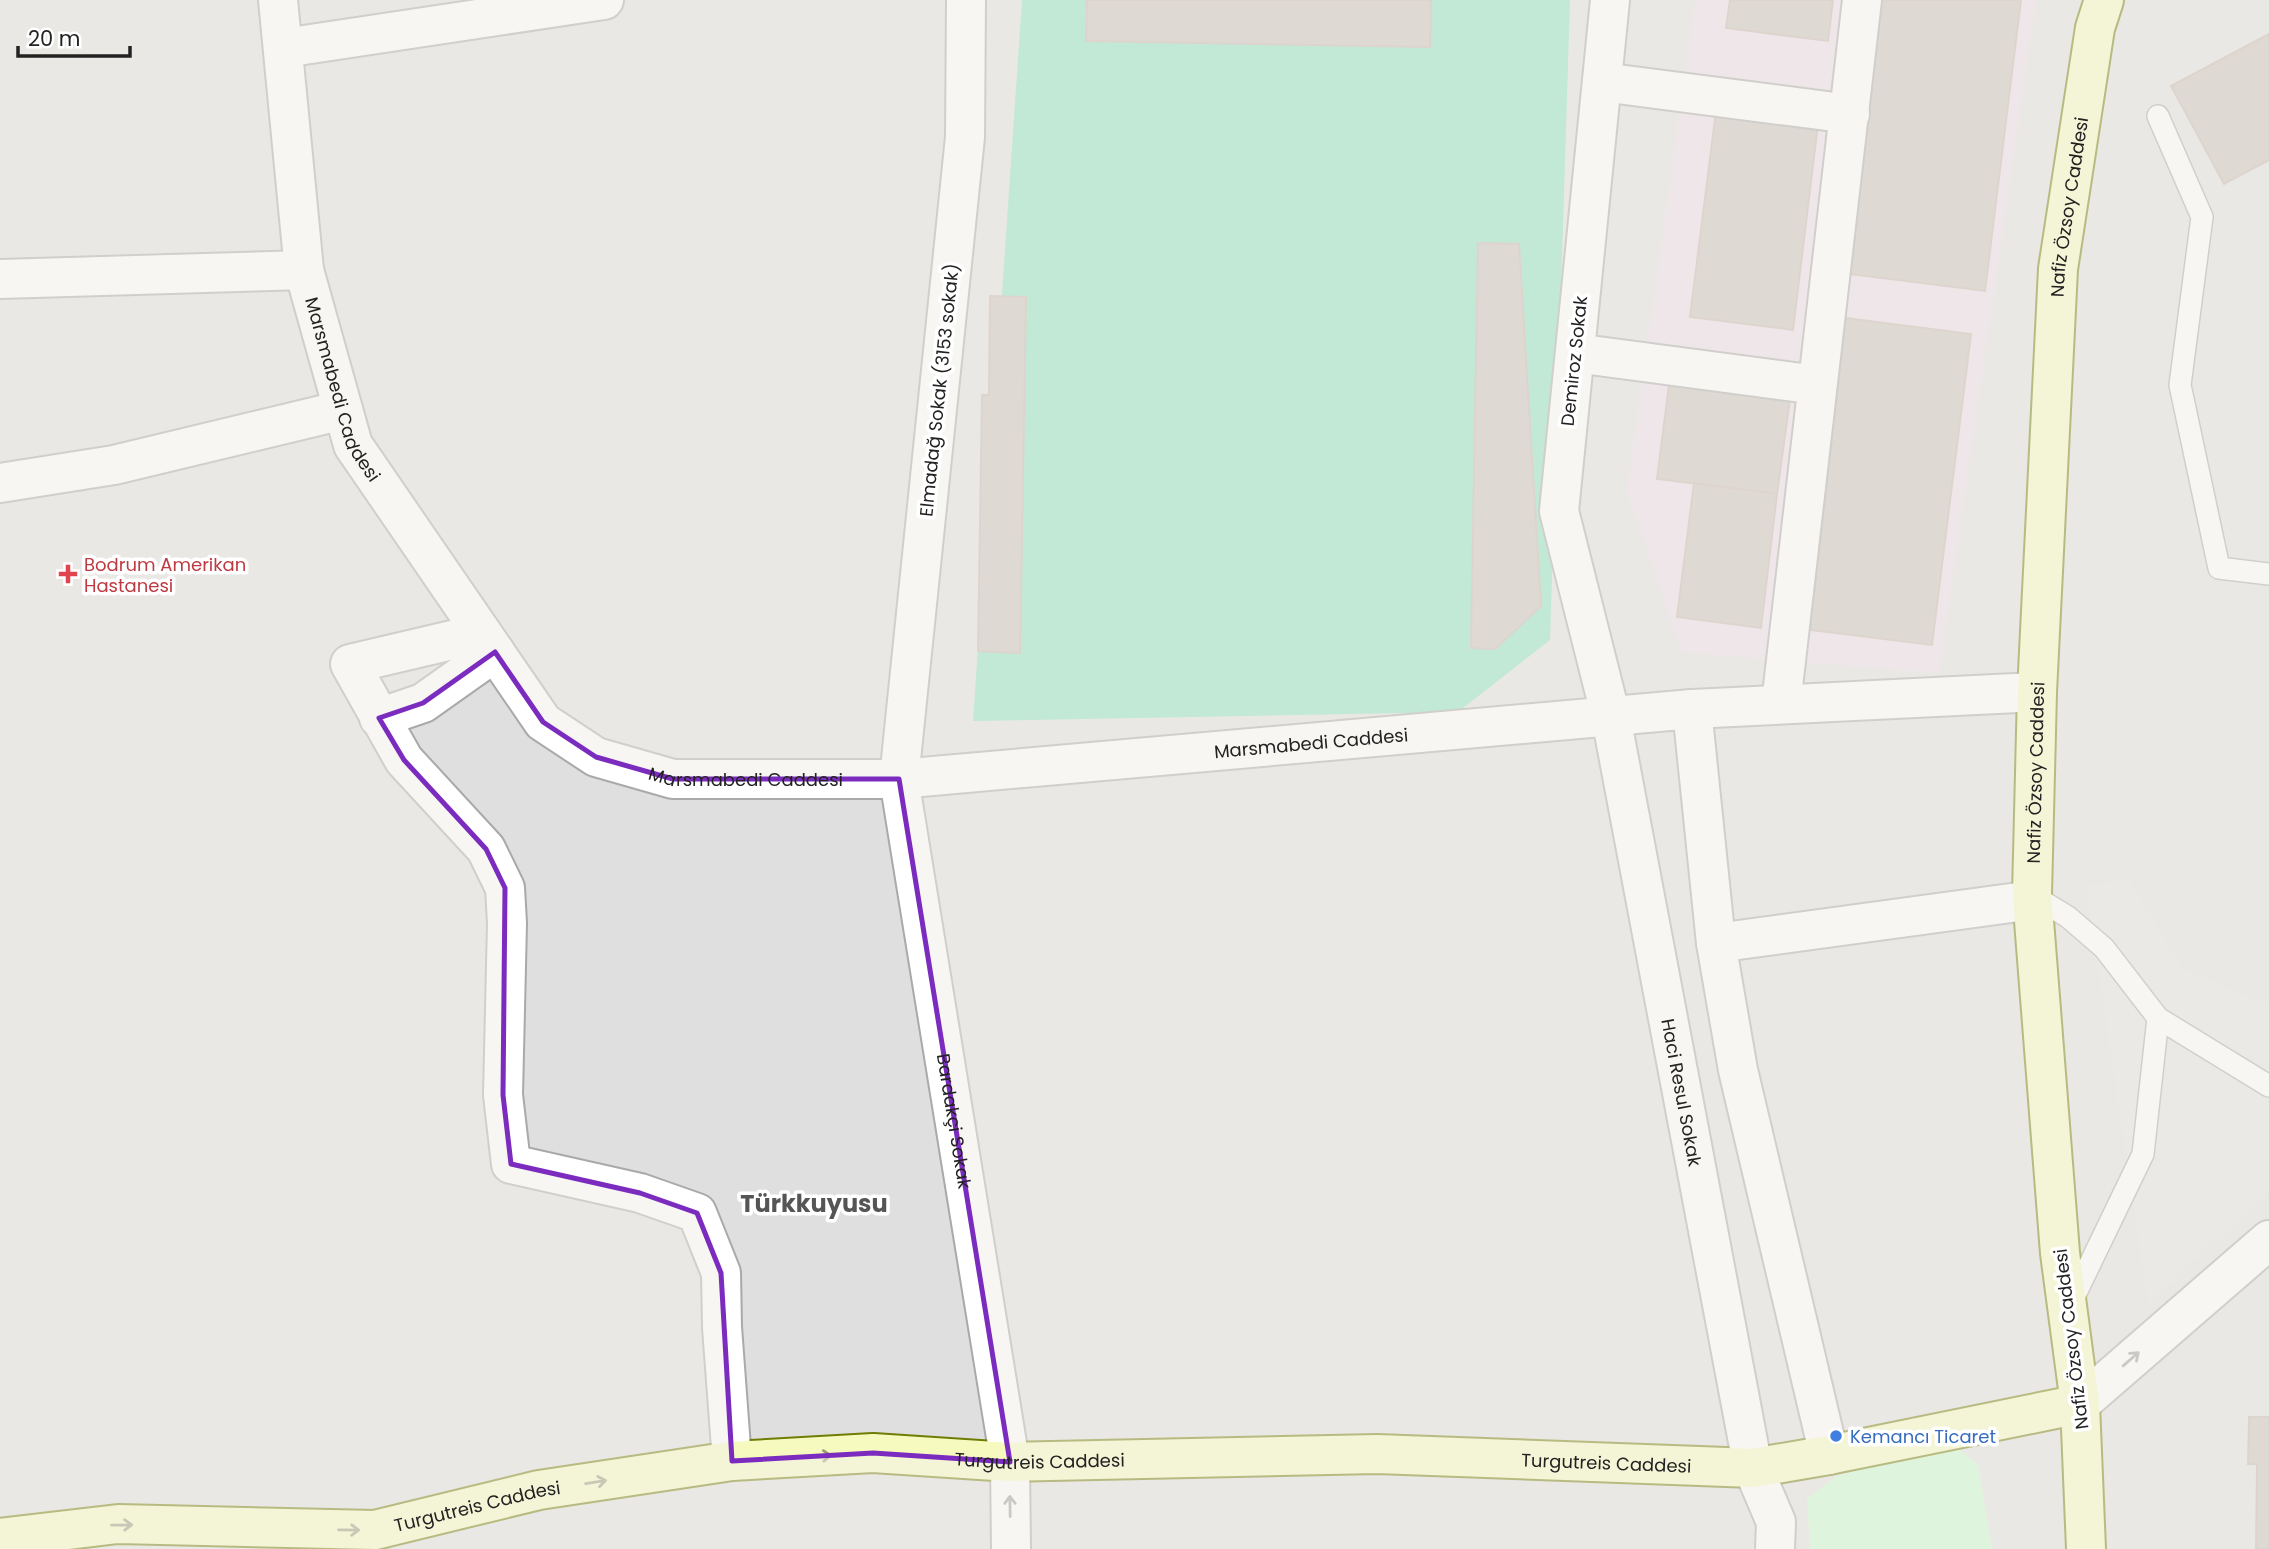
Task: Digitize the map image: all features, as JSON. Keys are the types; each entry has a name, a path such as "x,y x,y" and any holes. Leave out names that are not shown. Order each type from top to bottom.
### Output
{"main road":[{"name":"Nafiz Özsoy Caddesi","path":"2086,1549 2080,1404 2060,1253 2033,898 2037,692 2058,269 2095,27 2104,0"},
{"name":"Turgutreis Caddesi","path":"0,1538 56,1540 118,1524 375,1530 539,1490 732,1461 873,1453 1010,1462 1377,1454 1753,1468 2080,1404"}],"street":[{"name":"Marsmabedi Caddesi","path":"278,0 303,270 353,445 543,722 596,757 673,779 899,779 1692,709 2037,692"},
{"path":"284,48 604,0"},
{"name":"Elmadağ Sokak (3153 sokak)","path":"899,779 965,137 966,0"},
{"name":"Demiroz Sokak","path":"1610,0 1559,511 1611,718"},
{"path":"1782,704 1862,0"},
{"path":"1602,82 1850,114"},
{"path":"0,279 303,270"},
{"path":"1575,354 1817,385"},
{"path":"0,483 114,465 342,410"},
{"path":"379,718 423,703 489,643"},
{"path":"489,643 350,664 404,760 486,849 505,888 507,923 503,1095 511,1164 640,1193 697,1213 721,1273 722,1327 732,1461"},
{"path":"1692,709 1716,943 1738,1070 1829,1455"},
{"name":"Haci Resul Sokak","path":"1611,718 1753,1468 1776,1522 1775,1549"},
{"name":"Bardakçi Sokak","path":"899,779 1010,1462 1011,1549"},
{"path":"1716,943 2033,898"},
{"path":"2080,1404 2269,1240"}],"lane":[{"path":"2158,116 2202,217 2180,385 2219,568 2269,574"},
{"path":"2033,898 2068,917 2104,948 2158,1018 2269,1086"},
{"path":"2068,1308 2143,1154 2158,1018"}],"highlighted area":[{"path":"495,652 543,722 596,757 673,779 899,779 1010,1462 873,1453 732,1461 721,1273 697,1213 640,1193 511,1164 503,1095 505,888 486,849 404,760 379,718 423,703"}],"shaded area":[{"path":"0,0 2269,0 2269,1549 0,1549"},
{"path":"1695,0 2036,0 1939,673 1681,652 1627,491"},
{"path":"2128,877 2182,968 2269,1005 2269,1191 2148,1307 2086,887"}],"green space":[{"path":"1022,0 1570,0 1550,640 1458,712 973,721"},
{"path":"1915,1449 1959,1449 1978,1465 1992,1549 1810,1549 1807,1499 1835,1477"}],"building":[{"path":"1087,0 1431,0 1430,47 1086,41"},
{"path":"1730,0 1833,0 1828,41 1726,28"},
{"path":"1875,0 2021,0 1985,291 1841,273"},
{"path":"2269,34 2269,160 2224,184 2171,86"},
{"path":"1716,111 1818,124 1793,330 1690,317"},
{"path":"1478,243 1519,244 1541,606 1495,649 1471,648"},
{"path":"990,296 1026,297 1020,653 978,651 982,395 989,395"},
{"path":"1846,318 1971,334 1932,645 1810,630"},
{"path":"1670,377 1791,392 1777,494 1657,479"},
{"path":"1694,483 1777,494 1761,628 1677,617"},
{"path":"2249,1417 2269,1417 2269,1549 2256,1549 2257,1464 2248,1464"}],"place":[{"name":"Bodrum Amerikan Hastanesi","path":"68,574"},
{"name":"Kemancı Ticaret","path":"1836,1436"}],"district":[{"name":"Türkkuyusu","path":"814,1203"}]}
